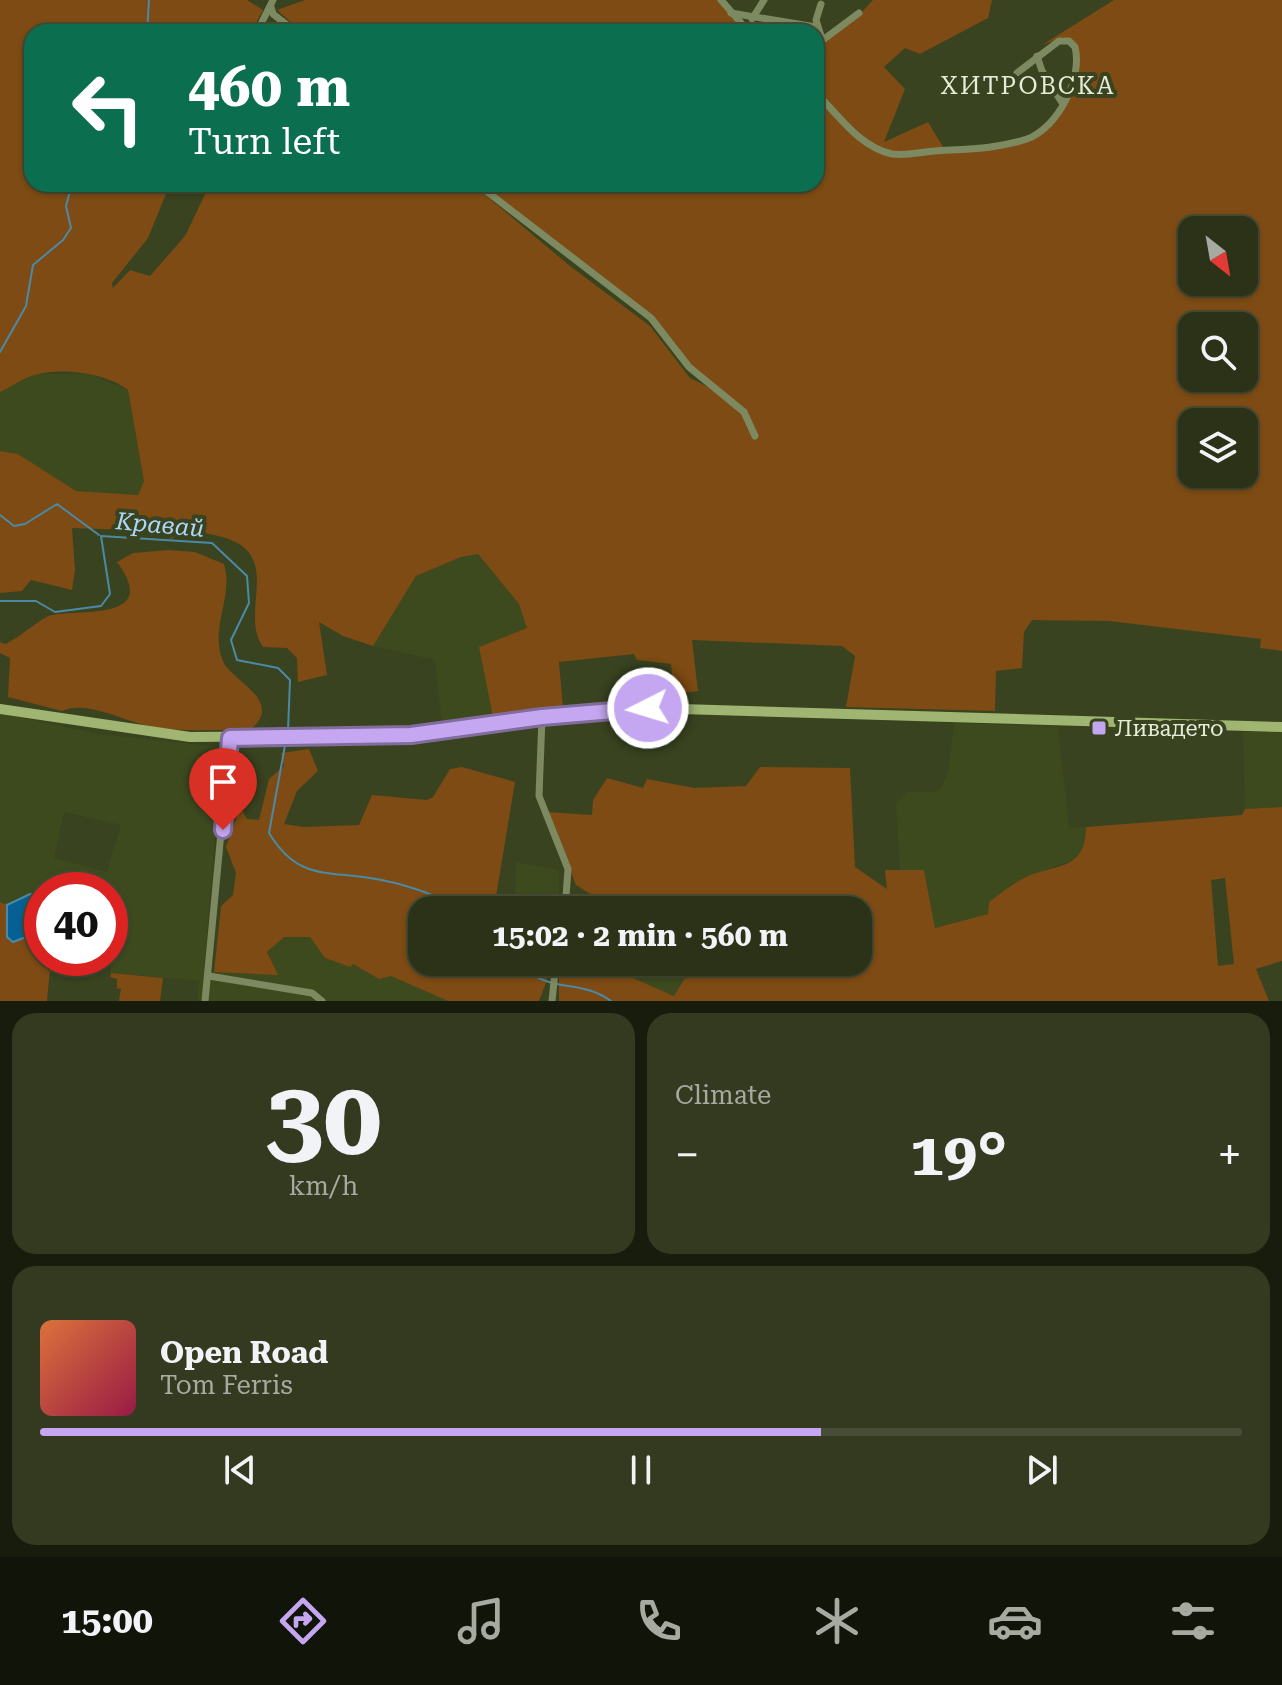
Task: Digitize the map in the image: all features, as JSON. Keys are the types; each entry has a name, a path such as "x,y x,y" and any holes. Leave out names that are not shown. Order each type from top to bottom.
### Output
{"street":[{"path":"721,0 741,24"},
{"path":"752,19 764,0"},
{"path":"261,24 272,4"},
{"path":"272,4 273,14 286,24"},
{"path":"817,24 821,4"},
{"path":"731,13 792,24"},
{"path":"824,38 859,13"},
{"path":"824,102 857,137 892,154 976,150 1030,138 1063,104 1078,73 1075,47 1069,41 1059,41 1017,73"},
{"path":"1037,56 1042,71 1063,104"},
{"path":"487,192 651,318 689,367 744,412 755,436"},
{"path":"0,709 137,732 230,738 411,735 542,717 648,708 1282,727"},
{"path":"542,717 539,796 568,869 566,896"},
{"path":"205,1001 230,738"},
{"path":"209,976 312,993 322,1001"},
{"path":"552,997 553,976"}],"shaded area":[{"path":"0,0 247,0 263,10 255,24 24,24 24,192 167,192 148,238 112,283 113,288 130,270 150,276 185,236 206,192 482,192 570,266 650,326 690,378 708,387 649,320 552,245 492,192 824,192 824,100 836,110 824,97 824,41 873,0 992,0 988,18 920,54 905,48 884,67 905,89 884,142 928,122 945,150 1021,142 1056,114 1078,70 1070,42 1064,37 1042,45 1114,0 1282,0 1282,651 1260,648 1261,639 1109,621 1032,620 1024,632 1022,668 996,671 995,711 846,707 855,656 842,646 692,640 698,691 674,694 671,664 637,660 634,654 559,662 563,708 493,717 479,647 527,628 519,604 478,554 461,557 416,576 373,646 343,636 319,622 327,675 298,682 297,658 287,648 263,647 257,632 256,567 250,554 237,543 214,535 192,533 171,539 160,534 164,523 130,530 72,528 75,570 72,590 31,580 22,591 0,593 0,451 18,454 76,491 138,495 144,481 128,390 108,379 83,373 31,376 0,392"},
{"path":"305,0 720,0 742,24 293,24 277,10"},
{"path":"36,374 88,374 128,390 144,481 138,495 75,491 18,454 0,451 0,392"},
{"path":"169,550 195,552 224,564 226,589 219,648 228,669 259,701 262,710 260,720 250,730 160,728 105,712 82,708 62,711 8,697 10,658 0,653 0,642 5,644 11,641 52,615 97,611 123,603 129,594 128,581 117,562 133,553"},
{"path":"478,554 519,604 528,628 479,647 493,717 442,723 435,660 373,646 416,576 461,557"},
{"path":"0,713 97,734 222,747 204,971 277,975 267,952 284,936 310,937 326,958 350,967 353,964 379,979 391,976 448,1001 198,1001 199,981 128,975 128,872 107,872 24,872 24,897 14,899 7,905 0,902","holes":["64,812 121,825 107,872 54,858"]},
{"path":"954,723 1058,727 1069,828 1086,827 1086,848 1078,858 1024,878 989,902 988,914 935,928 924,870 900,871 896,804 908,792 934,792 942,787 949,768"},
{"path":"1243,732 1282,732 1282,807 1245,809"},
{"path":"309,749 318,771 297,791 284,824 304,827 359,825 372,795 427,800 433,797 450,769 462,767 515,782 496,896 408,896 408,976 547,976 539,1001 448,1001 391,976 379,979 353,964 350,967 325,958 310,937 284,937 267,952 278,975 214,972 221,906 233,895 236,873 226,847 240,807 247,819 259,820 269,779 284,766 281,753"},
{"path":"760,767 850,768 855,867 887,889 885,870 924,870 935,928 988,914 989,902 1016,882 1068,863 1081,851 1086,827 1242,815 1245,809 1282,807 1282,961 1256,969 1269,1001 559,1001 559,976 628,976 674,996 686,976 872,976 872,896 594,896 576,885 546,812 592,815 593,800 607,778 643,788 647,779 694,788 746,786","holes":["1225,878 1234,964 1218,966 1211,880"]},
{"path":"516,862 559,870 559,896 515,896"},
{"path":"0,902 7,905 7,937 24,934 24,976 49,976 47,1001 0,1001"},
{"path":"128,975 163,978 160,1001 119,1001 121,988 117,989 117,979 110,977"},
{"path":"627,976 687,976 675,996"}],"water":[{"path":"24,897 24,938 13,942 7,937 7,905"}],"waterway":[{"path":"148,24 149,0"},
{"path":"0,352 26,306 33,265 63,240 71,228 66,206 70,192"},
{"path":"0,515 14,526 25,524 57,504 99,535"},
{"name":"Кравай","path":"0,601 36,601 55,612 101,606 110,594 101,536 212,543 247,576 249,603 231,640 237,660 278,668 290,680 288,730"},
{"name":"Кравай","path":"286,740 269,833 279,848 301,866 313,870 370,878 407,886 433,896"},
{"name":"Кравай","path":"536,976 599,994 611,1001"}],"place":[{"name":"Ливадето","path":"1099,728"}],"district":[{"name":"ХИТРОВСКА","path":"1028,86"}],"route":[{"path":"223,830 230,738 411,735 542,717 648,708"}]}
